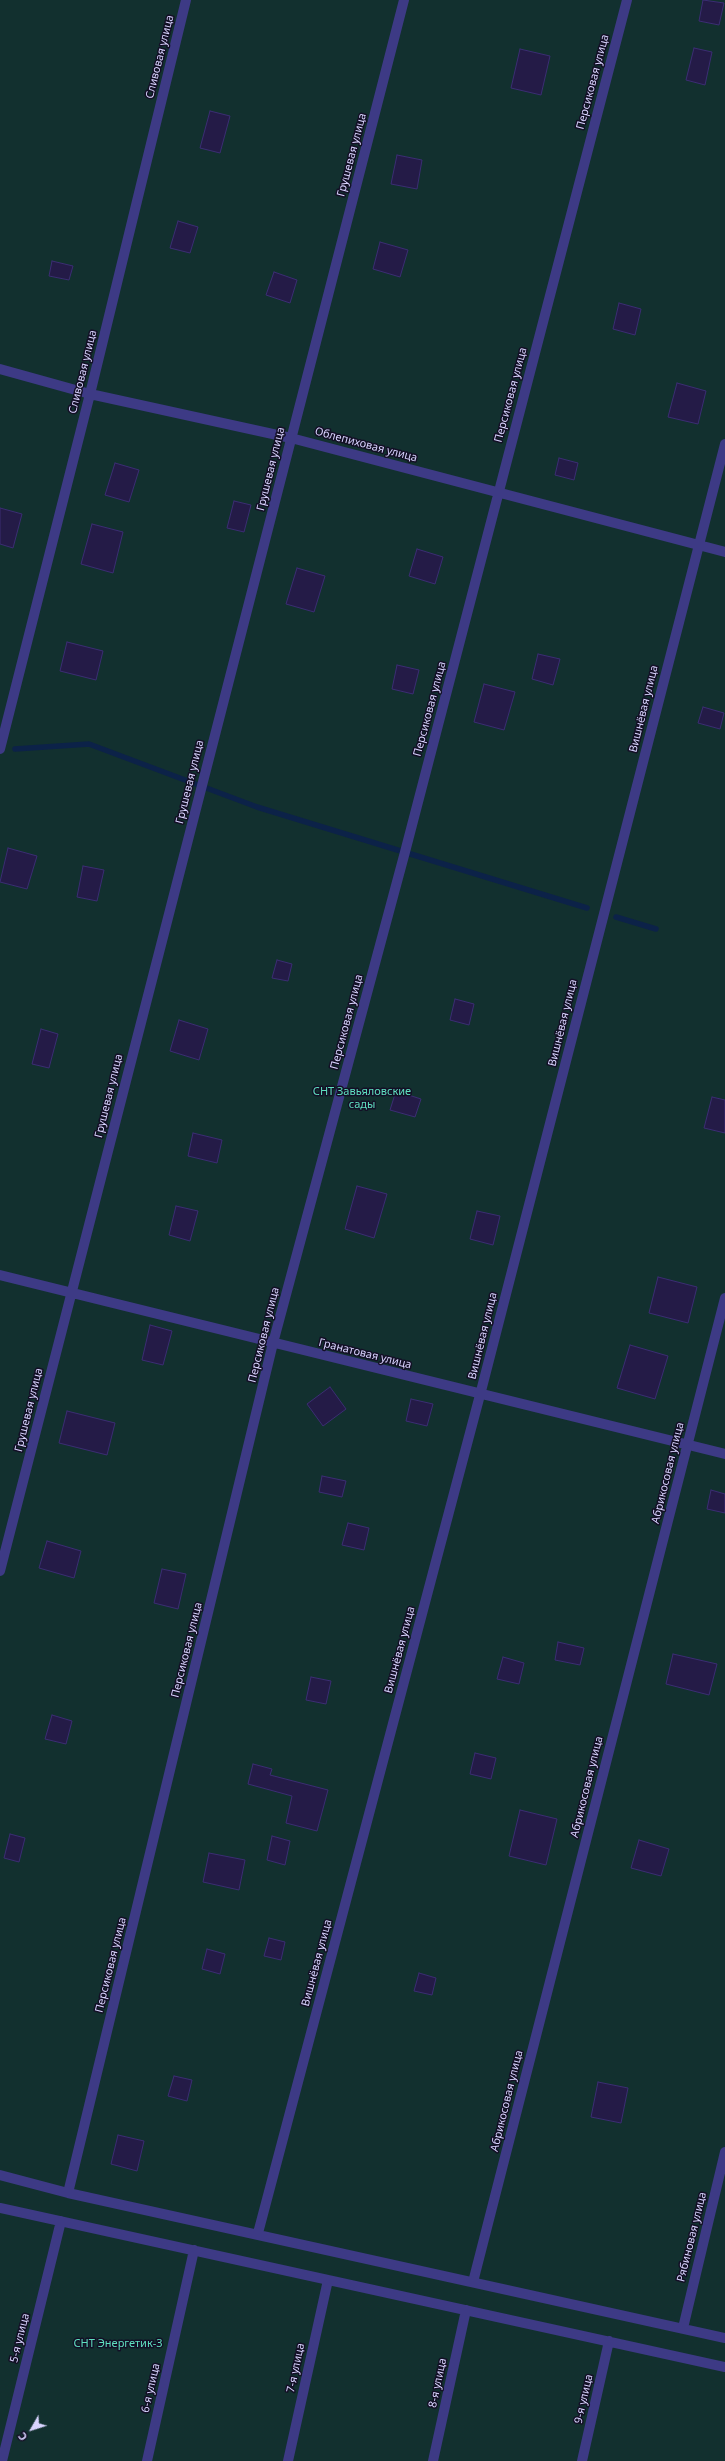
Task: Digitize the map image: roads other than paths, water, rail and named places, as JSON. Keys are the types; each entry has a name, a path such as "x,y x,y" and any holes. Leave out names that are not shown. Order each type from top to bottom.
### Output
{"street":[{"name":"Сливовая улица","path":"0,749 90,394 186,0"},
{"name":"Грушевая улица","path":"0,1571 404,0"},
{"name":"Персиковая улица","path":"68,2193 273,1343 402,865 627,0"},
{"name":"Облепиховая улица","path":"0,369 90,394 291,438 725,552"},
{"name":"Вишнёвая улица","path":"258,2233 480,1395 725,444"},
{"name":"Гранатовая улица","path":"0,1275 480,1395 725,1454"},
{"name":"Абрикосовая улица","path":"473,2282 725,1298"},
{"name":"Рябиновая улица","path":"683,2328 725,2152"},
{"path":"0,2175 68,2193 258,2233 725,2338"},
{"path":"0,2208 725,2367"},
{"name":"5-я улица","path":"2,2461 61,2221"},
{"name":"6-я улица","path":"147,2461 194,2250"},
{"name":"7-я улица","path":"288,2461 328,2280"},
{"name":"8-я улица","path":"433,2461 466,2310"},
{"name":"9-я улица","path":"582,2461 609,2341"}],"waterway":[{"path":"15,749 89,744 257,807 587,908"},
{"path":"616,917 656,929"}],"park label":[{"name":"СНТ Завьяловские сады","path":"362,1098"},
{"name":"СНТ Энергетик-3","path":"118,2344"}]}
